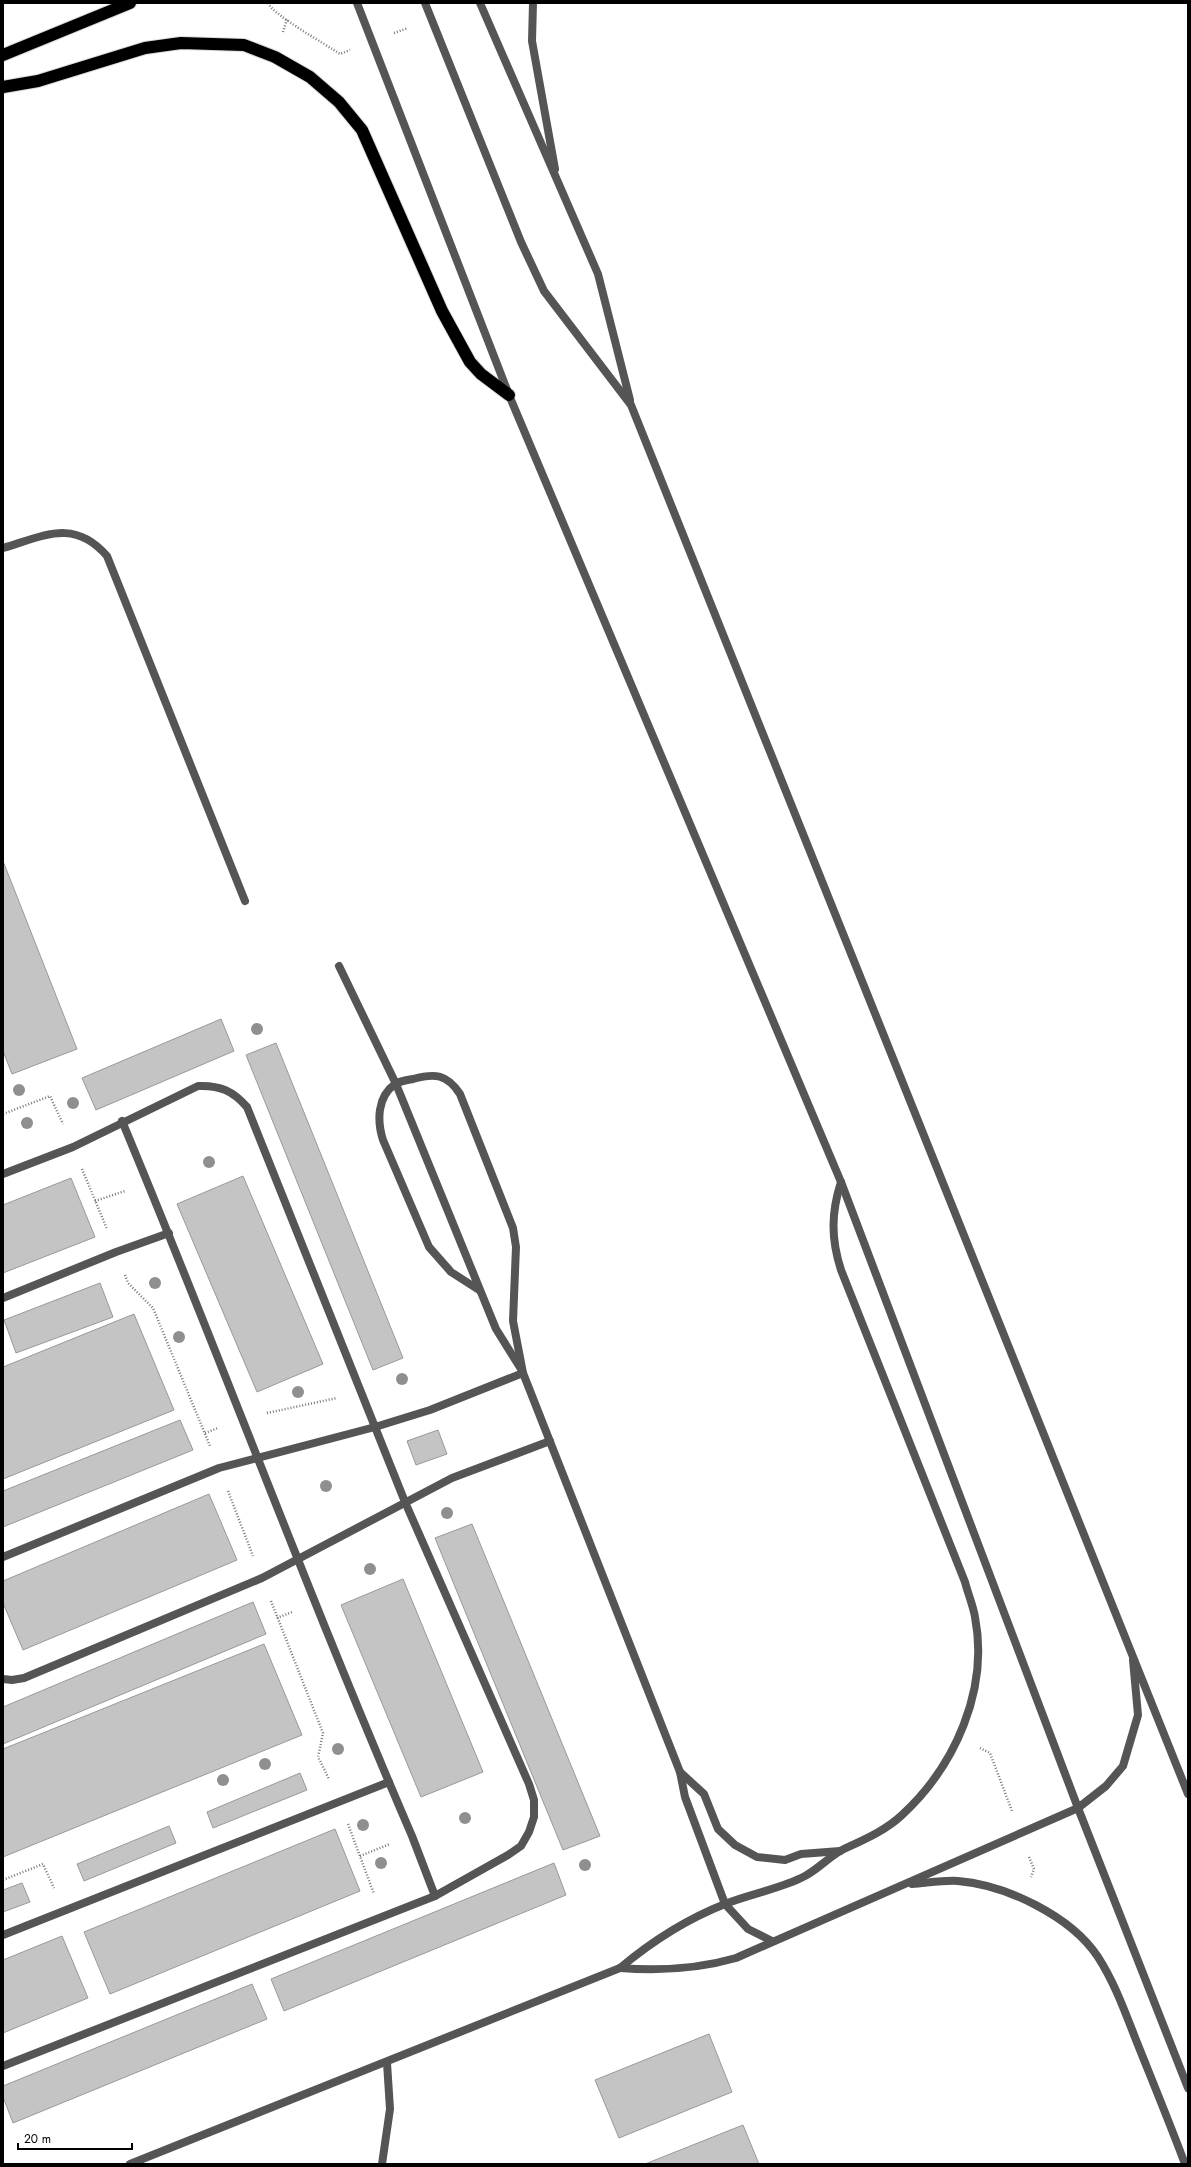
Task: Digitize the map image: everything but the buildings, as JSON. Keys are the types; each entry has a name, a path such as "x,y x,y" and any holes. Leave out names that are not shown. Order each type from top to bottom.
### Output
{"highway":[{"path":"3,55 130,3"},
{"path":"3,87 38,82 146,48 181,43 244,45 275,57 310,77 339,102 362,130 442,311 470,362 481,374 509,395"}],"street":[{"path":"357,3 509,395 841,1182 1078,1808 1188,2088"},
{"path":"424,3 521,242 544,291 631,405"},
{"path":"480,3 557,184 598,274 631,405 1188,1794"},
{"path":"533,3 532,41 557,184"},
{"path":"3,548 52,534 68,532 84,536 97,544 107,556 245,900"},
{"path":"339,966 396,1084 496,1329 523,1373 680,1772 685,1797 725,1904 748,1929 772,1942"},
{"path":"479,1290 451,1272 428,1247 383,1140 378,1126 380,1110 385,1095 396,1084 428,1075 437,1076 445,1078 454,1084 460,1094 513,1228 516,1247 513,1322 523,1373"},
{"path":"3,1174 73,1146 122,1121 198,1086 212,1085 226,1089 238,1096 247,1107 360,1393 376,1427 405,1502 529,1784 534,1800 534,1817 529,1832 521,1846 508,1855 435,1896 3,2066"},
{"path":"122,1121 169,1233 257,1458 412,1836 435,1896"},
{"path":"130,2164 620,1968 647,1946 725,1904 804,1876 841,1851 870,1838 901,1817 927,1790 960,1738 974,1691 978,1654 975,1618 965,1582 836,1253 833,1217 841,1182"},
{"path":"3,1298 116,1252 169,1233"},
{"path":"3,1557 219,1468 376,1427 430,1410 523,1373"},
{"path":"3,1679 12,1680 24,1678 262,1578 299,1560 452,1478 550,1441"},
{"path":"620,1968 648,1970 712,1965 736,1958 908,1884 1078,1808 1106,1786 1123,1766 1138,1715 1133,1657"},
{"path":"680,1772 704,1794 718,1829 735,1845 757,1856 785,1860 801,1854 841,1851"},
{"path":"3,1935 389,1782"},
{"path":"908,1884 957,1881 987,1886 1023,1899 1058,1918 1082,1937 1097,1956 1114,1985 1185,2164"},
{"path":"382,2164 390,2109 387,2062"}],"path":[{"path":"3,1114 50,1096 73,1146 128,1283 153,1308 205,1433 323,1733 318,1757 339,1801 383,1917"},
{"path":"95,1201 148,1183"},
{"path":"205,1433 242,1418 360,1393"},
{"path":"360,1856 412,1836"},
{"path":"3,1880 43,1864 64,1910"}]}
